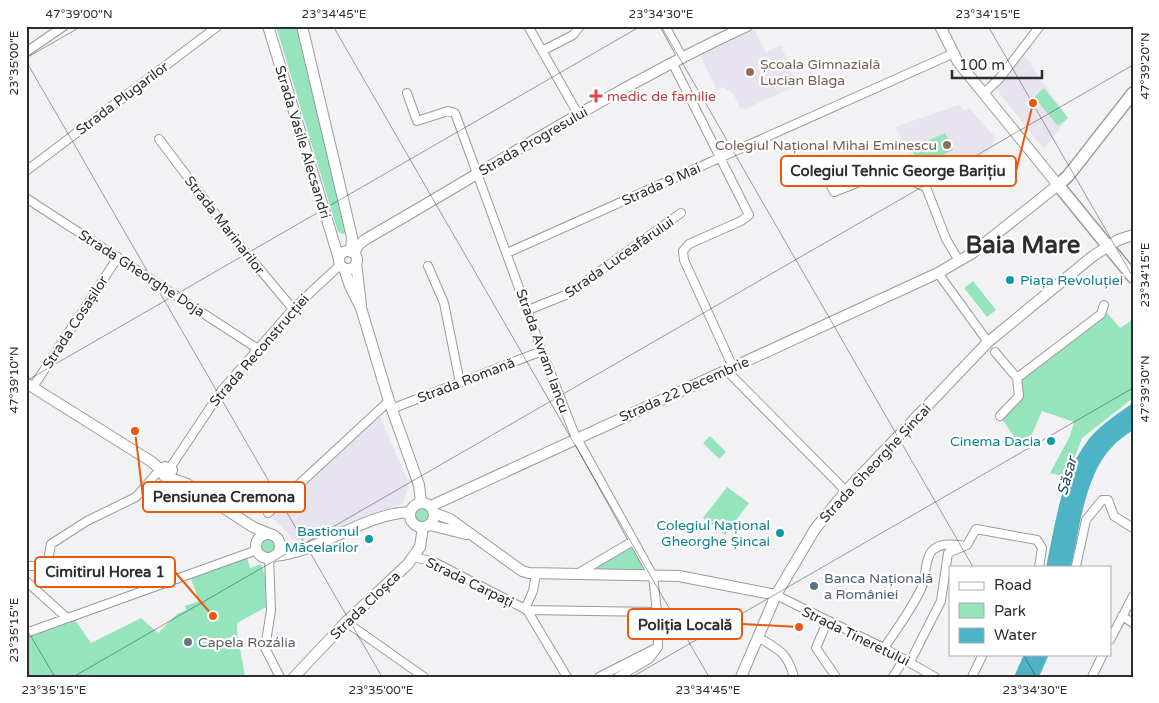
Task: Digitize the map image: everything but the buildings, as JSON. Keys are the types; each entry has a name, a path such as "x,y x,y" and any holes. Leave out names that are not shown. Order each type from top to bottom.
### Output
{"main road":[{"path":"1133,93 1068,176 1058,185 1133,277"}],"street":[{"path":"26,52 64,26"},
{"name":"Strada Plugarilor","path":"26,171 218,26"},
{"name":"Strada Vasile Alecsandri","path":"268,26 341,264 361,308 390,405 429,507"},
{"name":"Strada Vasile Alecsandri","path":"302,26 352,236 360,283 361,308"},
{"path":"528,26 578,114"},
{"path":"542,51 573,35 580,26"},
{"path":"665,26 682,57"},
{"name":"Strada Progresului","path":"354,256 358,245 366,238 477,172 672,62 747,26"},
{"path":"940,26 952,54 1058,185 1029,210 959,261 938,273 988,342 1108,246 1133,235"},
{"path":"983,94 1000,79 1040,26"},
{"name":"Strada 9 Mai","path":"507,252 952,54"},
{"path":"672,62 749,214 741,221 689,244 683,251 684,260 731,363 730,373 732,376 846,490"},
{"name":"Strada Avram Iancu","path":"407,93 417,120 452,111 477,172 542,351 576,438 653,576 658,647 646,656"},
{"name":"Strada Marinarilor","path":"159,139 232,236 293,309"},
{"path":"820,164 834,192 887,171 926,187 946,239 959,261"},
{"name":"Strada Gheorghe Doja","path":"26,198 258,349"},
{"name":"Strada Luceafărului","path":"528,310 568,294 681,213"},
{"path":"343,252 354,256 352,268 341,264 343,252"},
{"name":"Strada Cosașilor","path":"30,385 118,257"},
{"name":"Strada Reconstrucției","path":"26,566 47,566 51,544 87,521 136,497 156,474 167,471 212,404 258,349 293,309 341,264"},
{"path":"428,266 444,303 460,383"},
{"name":"Strada 22 Decembrie","path":"429,507 938,273"},
{"path":"1017,378 1101,314 1104,305"},
{"name":"Strada Gheorghe Șincai","path":"741,677 776,595 815,529 846,490 988,342"},
{"name":"Strada Romană","path":"390,405 460,383 542,351"},
{"path":"995,352 1017,378 1019,396 1000,416"},
{"path":"30,385 167,471 253,528 274,537 286,546 298,550"},
{"path":"268,513 390,405"},
{"path":"1076,566 1086,520 1102,500 1108,500 1114,516 1133,528"},
{"path":"469,534 417,526 412,522 410,512 414,505 429,507 450,519 522,571 536,574 691,578 776,595"},
{"path":"426,526 434,518 429,507"},
{"path":"253,528 257,547 261,555 271,557 298,550 390,515 410,512"},
{"name":"Strada Cloșca","path":"294,677 346,622 414,557 423,539 426,526"},
{"path":"893,677 907,661 941,601 948,552 967,545 976,529 1037,540 1042,548 1039,566"},
{"path":"26,633 257,547 262,536 274,537"},
{"path":"274,537 279,550 271,557 271,610 265,648 280,677"},
{"path":"577,574 633,541"},
{"path":"884,648 921,590 926,578 928,558 932,552 945,544 967,545"},
{"name":"Strada Carpați","path":"414,557 434,562 526,609 567,677"},
{"name":"Strada Carpați","path":"526,609 533,591 536,574"},
{"path":"26,581 67,618"},
{"name":"Strada Tineretului","path":"776,595 827,622 884,648 935,677"},
{"path":"1112,636 1133,596"},
{"path":"526,609 657,612"},
{"path":"1122,616 1133,623"},
{"path":"346,622 424,677"},
{"path":"827,622 816,648 836,677"},
{"path":"758,637 783,652 789,659 794,677"},
{"path":"599,677 646,656"},
{"path":"618,677 646,656"},
{"path":"972,677 982,656"},
{"path":"1092,677 1102,656"}],"shaded area":[{"name":"Școala Gimnazială Lucian Blaga","path":"754,29 766,52 781,45 796,82 794,87 745,109 740,108 733,93 723,87 717,90 700,55"},
{"path":"1024,55 1068,118 1044,149 996,89"},
{"name":"Colegiul Național Mihai Eminescu","path":"959,105 965,111 969,108 997,139 988,149 990,151 922,183 895,127"},
{"path":"380,416 409,484 403,504 297,544 270,514"}],"green space":[{"path":"276,26 300,26 346,232 343,234 338,232"},
{"path":"1044,88 1068,118 1058,126 1034,97"},
{"path":"945,133 953,150 919,166 911,148"},
{"path":"973,281 996,310 987,317 964,288"},
{"path":"1103,308 1120,328 1131,321 1133,323 1133,398 1082,438 1067,477 1050,473 1070,436 1074,422 1042,411 1028,443 1017,446 1013,435 1000,416 1019,396 1017,378"},
{"path":"710,436 726,452 719,459 703,443"},
{"path":"727,487 749,503 725,535 703,518"},
{"path":"418,506 426,506 431,511 429,522 418,524 413,519 413,511"},
{"path":"268,537 274,540 277,546 274,552 268,555 262,552 259,546 262,540"},
{"path":"631,545 643,566 642,571 598,570 597,564"},
{"path":"247,558 250,568 261,564 267,582 268,606 237,623 245,677 26,677 26,637 75,620 91,643 141,618 158,633 177,614 186,610 185,606 199,601 191,579"}],"water":[{"path":"1133,403 1133,430 1117,442 1103,458 1089,487 1080,520 1071,566 1046,566 1059,504 1069,474 1084,446 1106,422"},
{"path":"1023,656 1048,656 1039,677 1014,677"}],"place":[{"name":"Școala Gimnazială Lucian Blaga","path":"750,72"},
{"name":"medic de familie","path":"596,96"},
{"name":"Colegiul Tehnic George Barițiu","path":"1033,103"},
{"name":"Colegiul Național Mihai Eminescu","path":"947,145"},
{"name":"Piața Revoluției","path":"1010,280"},
{"name":"Pensiunea Cremona","path":"135,431"},
{"name":"Cinema Dacia","path":"1051,441"},
{"name":"Colegiul Național Gheorghe Șincai","path":"780,533"},
{"name":"Bastionul Măcelarilor","path":"369,539"},
{"name":"Banca Națională a României","path":"814,586"},
{"name":"Cimitirul Horea 1","path":"213,616"},
{"name":"Poliția Locală","path":"799,627"},
{"name":"Capela Rozália","path":"188,642"}],"district":[{"name":"Baia Mare","path":"1023,245"}],"water label":[{"name":"Săsar","path":"1067,476"}]}
